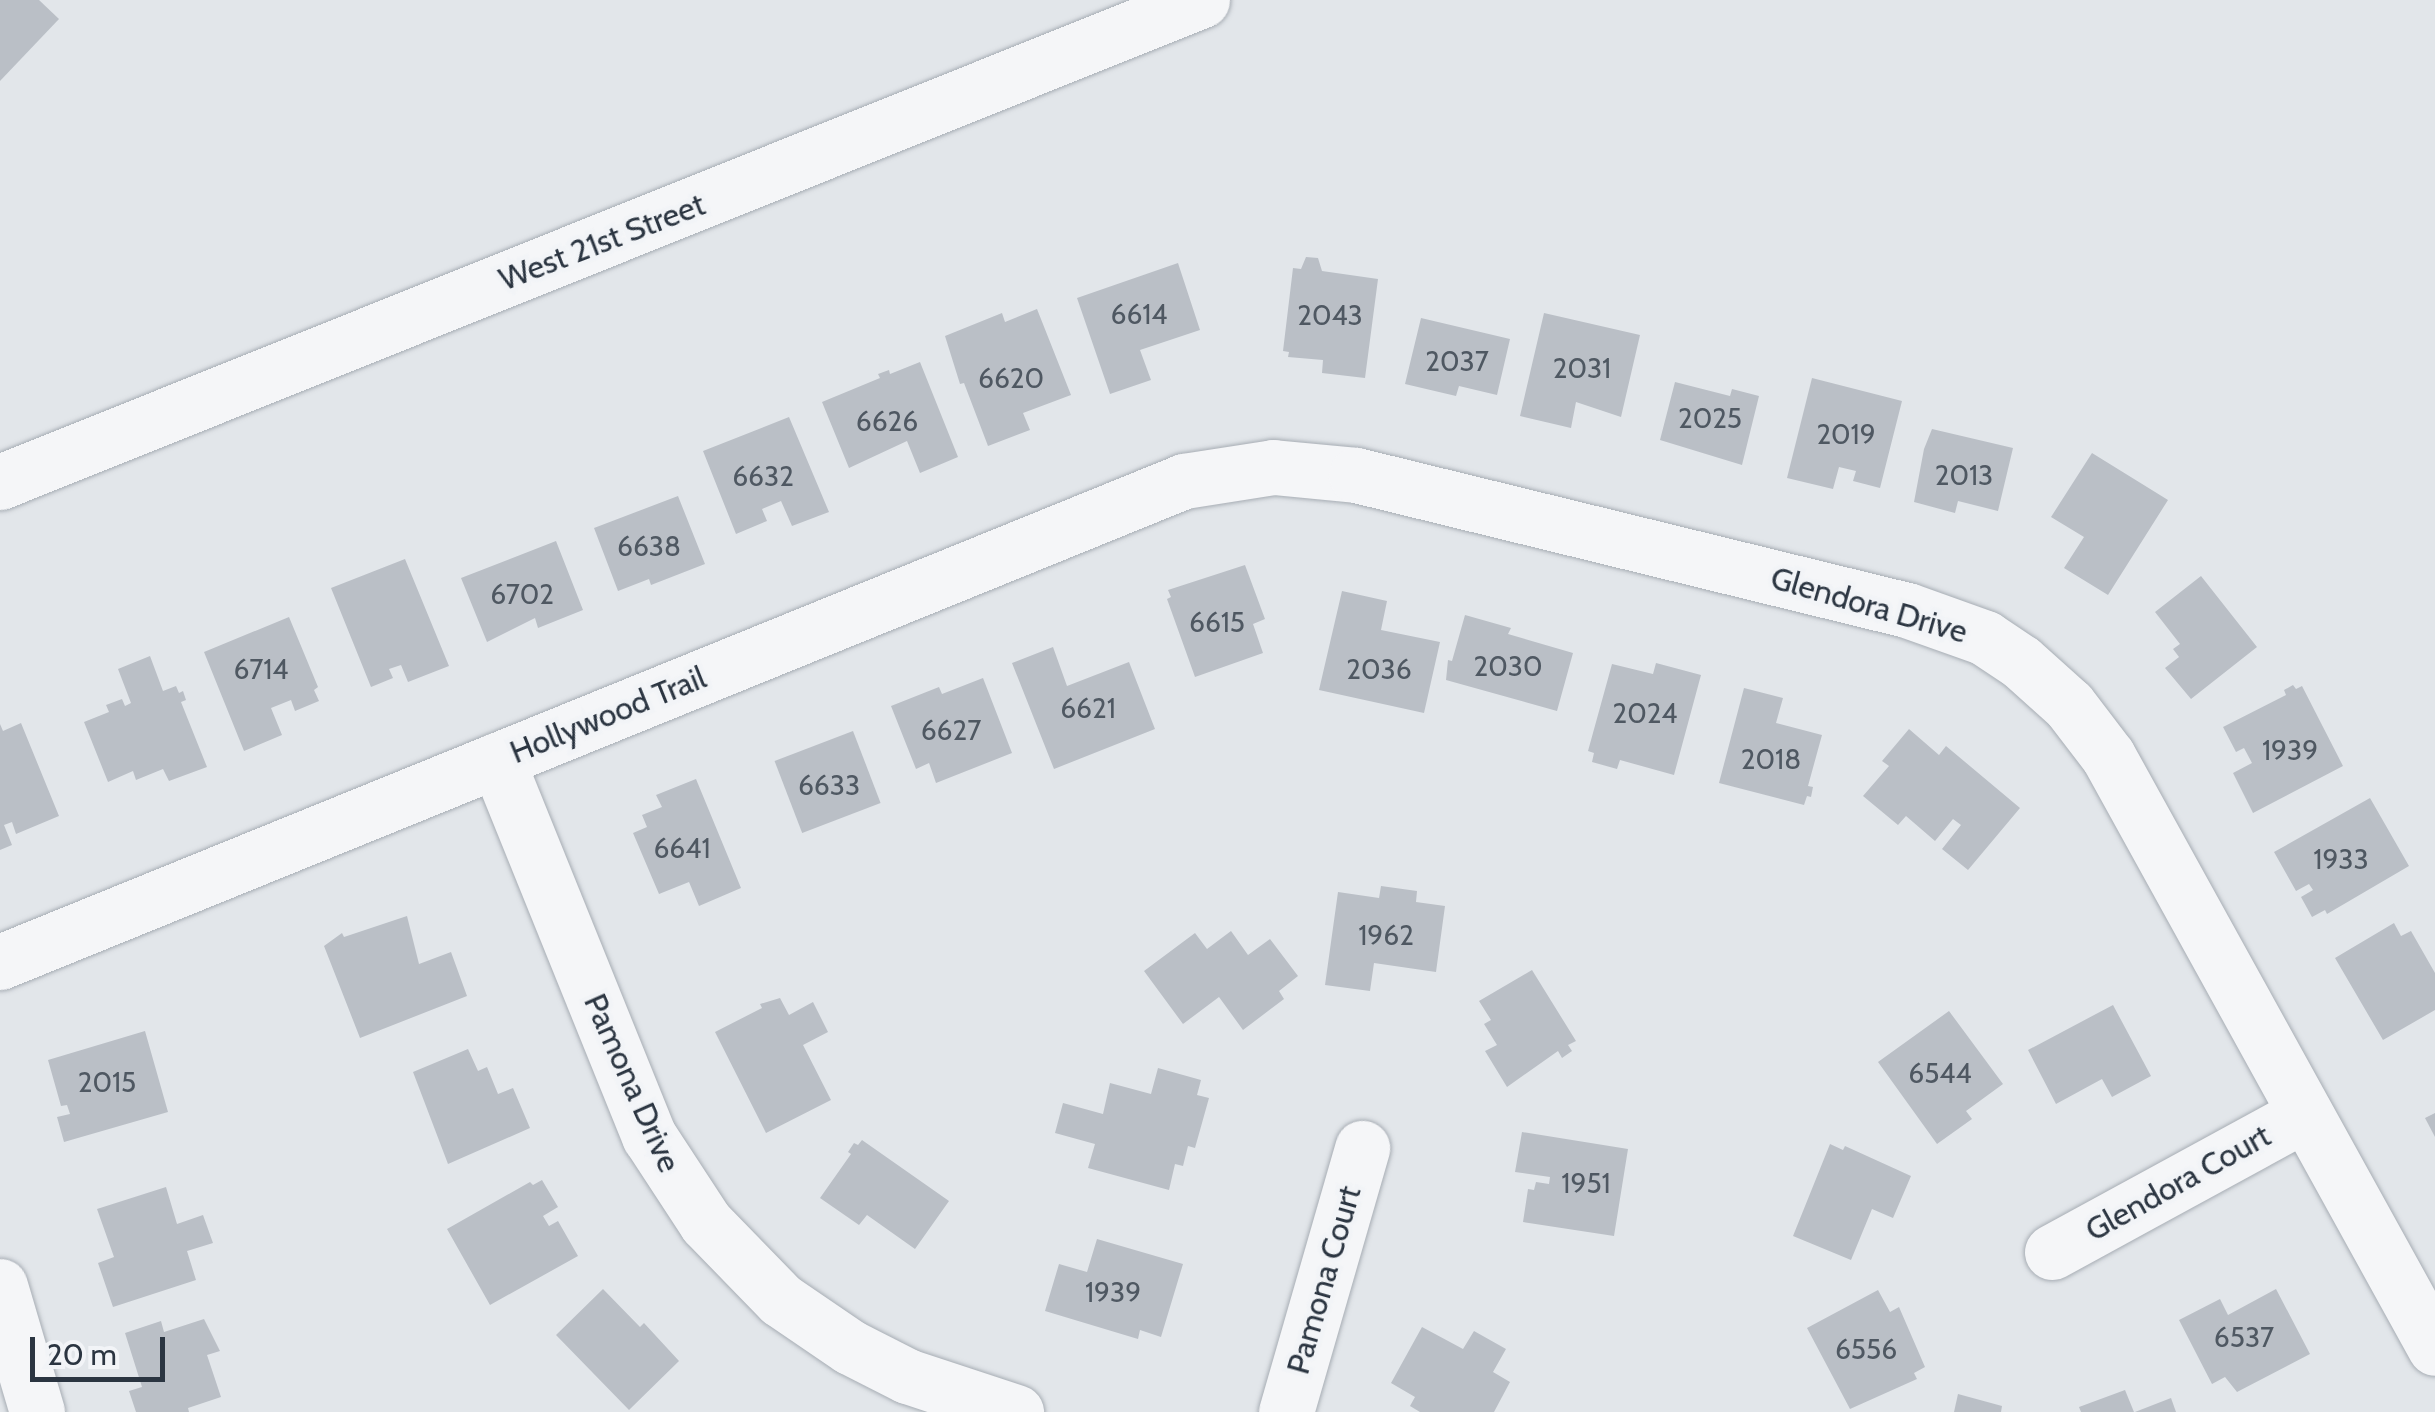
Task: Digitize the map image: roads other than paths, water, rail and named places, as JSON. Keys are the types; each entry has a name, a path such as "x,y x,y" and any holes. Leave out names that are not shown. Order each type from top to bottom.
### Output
{"street":[{"name":"West 21st Street","path":"0,482 1202,0"},
{"name":"Glendora Drive","path":"1217,473 1273,467 1356,475 1907,610 1985,638 2054,690 2102,747 2435,1348"},
{"name":"Hollywood Trail","path":"0,962 1135,501 1217,473"},
{"name":"Pamona Drive","path":"497,760 649,1136 706,1223 781,1300 850,1347 907,1376 1016,1412"},
{"name":"Glendora Court","path":"2052,1252 2305,1114"},
{"name":"Pamona Court","path":"1286,1412 1362,1148"},
{"path":"0,1286 37,1412"}]}
